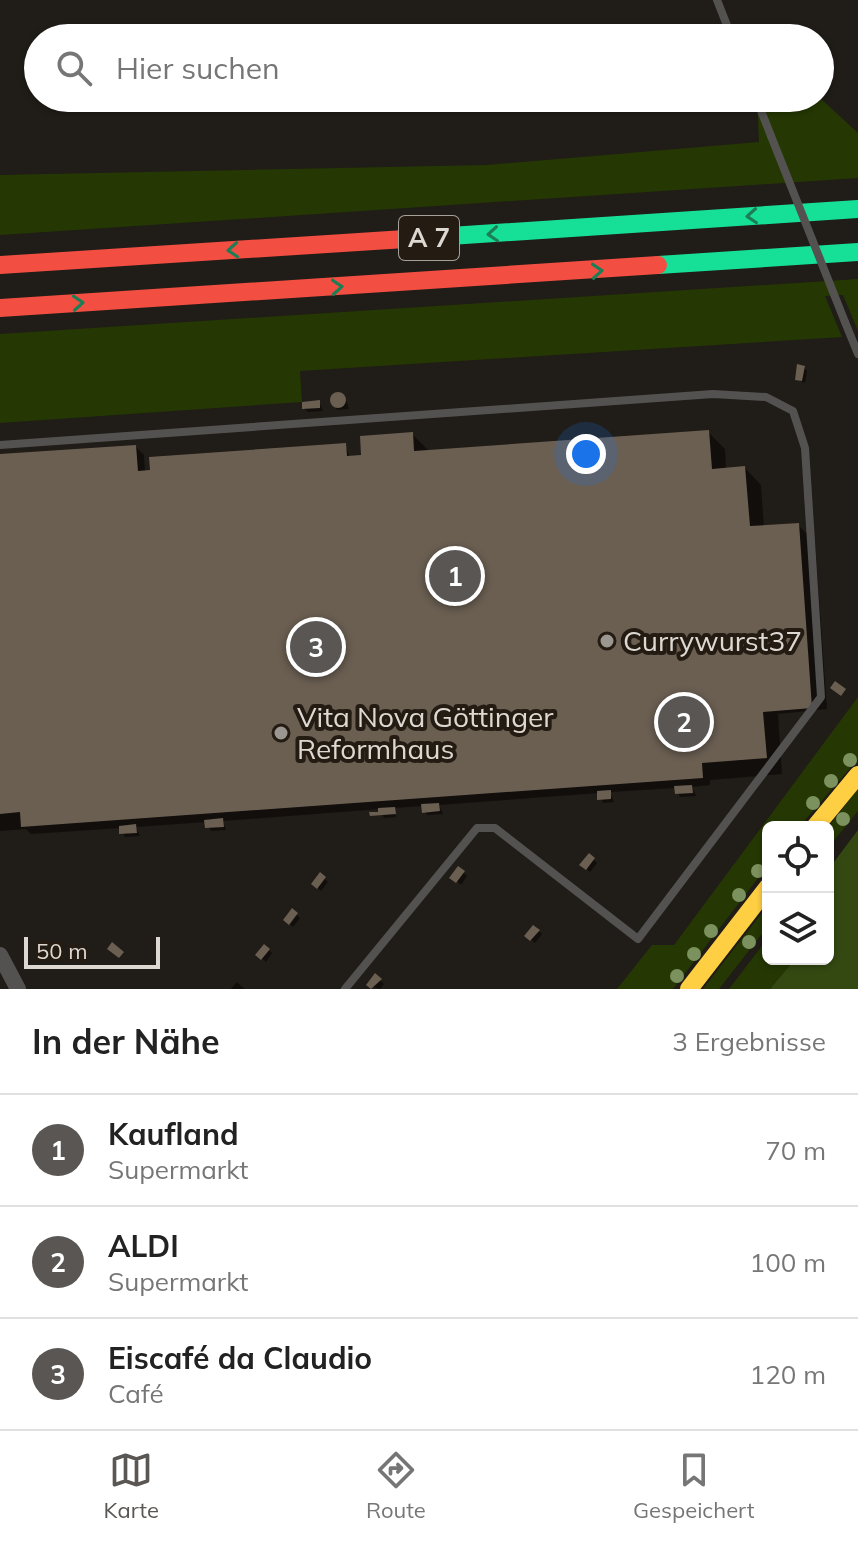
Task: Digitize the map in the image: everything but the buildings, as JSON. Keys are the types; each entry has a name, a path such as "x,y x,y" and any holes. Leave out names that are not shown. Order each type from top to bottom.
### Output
{"main road":[{"name":"A 7","path":"0,265 858,209"},
{"name":"A 7","path":"0,308 858,252"},
{"path":"820,821 858,775"},
{"path":"689,989 763,893"}],"street":[{"path":"0,955 18,989"}],"lane":[{"path":"717,0 726,24"},
{"path":"762,112 858,354"},
{"path":"0,445 713,394 766,397 793,411 805,448 821,697 730,821 638,939 495,828 477,828 345,989"}],"green space":[{"path":"834,111 858,133 858,178 0,235 0,175 486,165 759,142 758,112"},
{"path":"858,279 858,331 843,295 825,296 842,337 300,371 302,402 0,423 0,334"},
{"path":"858,697 858,759 804,821 766,821"},
{"path":"858,789 858,811 834,841 833,821"},
{"path":"762,826 762,873 673,989 617,989 652,945 674,945"},
{"path":"858,830 858,989 770,989 790,965 834,965 834,862"},
{"path":"762,913 762,934 719,989 703,989"},
{"path":"762,946 762,965 790,965 770,989 729,989"}],"traffic: fast":[{"path":"405,239 858,209"},
{"path":"658,265 858,252"}],"traffic: slow":[{"path":"820,821 858,775"},
{"path":"689,989 763,893"}],"traffic: jam":[{"path":"0,265 405,239"},
{"path":"0,308 658,265"}],"place":[{"name":"Kaufland","path":"455,576"},
{"name":"Currywurst37","path":"607,641"},
{"name":"Eiscafé da Claudio","path":"316,647"},
{"name":"ALDI","path":"684,722"},
{"name":"Vita Nova Göttinger Reformhaus","path":"281,733"}]}
